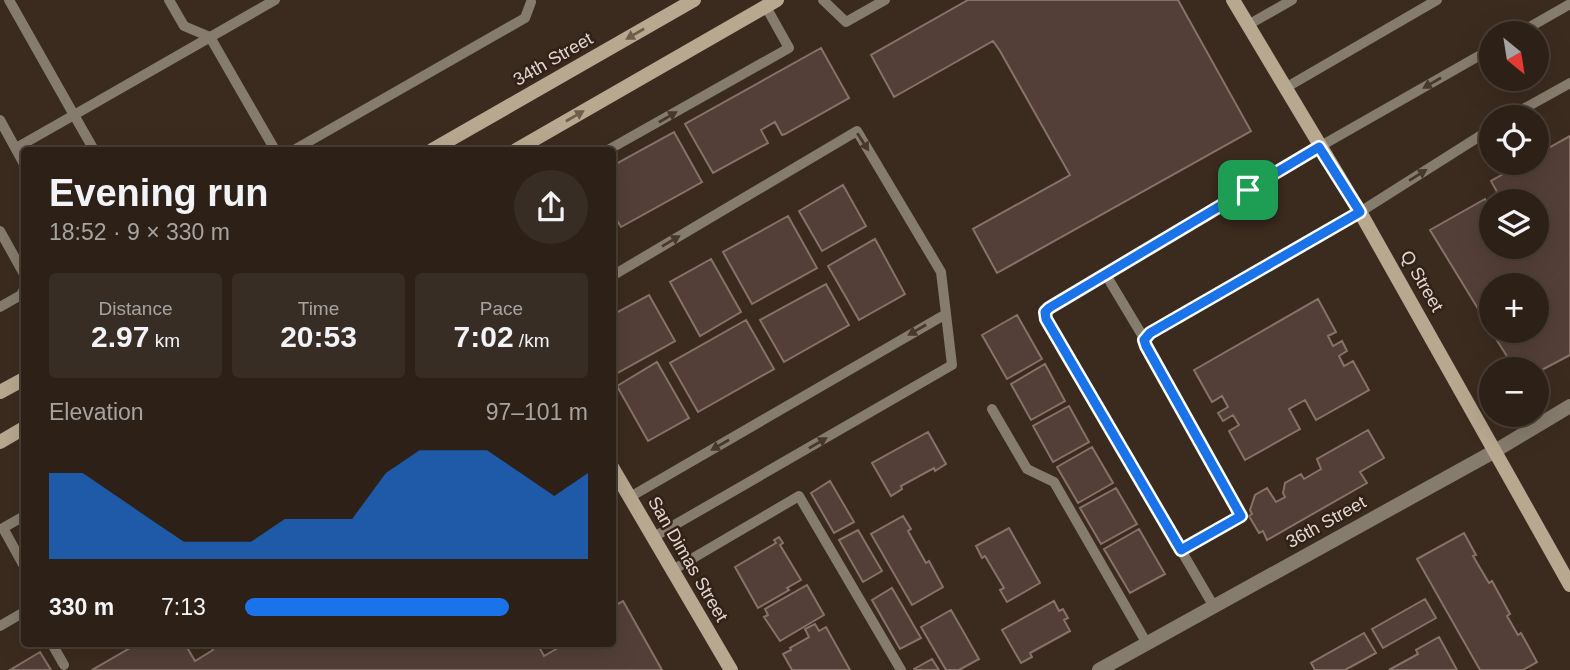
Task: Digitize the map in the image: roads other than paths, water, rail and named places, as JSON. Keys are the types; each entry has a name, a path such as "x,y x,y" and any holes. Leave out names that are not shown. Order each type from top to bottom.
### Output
{"street":[{"name":"34th Street","path":"440,147 694,0"},
{"name":"Q Street","path":"1233,0 1360,212 1570,585"},
{"path":"521,147 771,3"},
{"path":"0,392 21,381"},
{"name":"36th Street","path":"1099,670 1495,451 1570,406"},
{"path":"0,442 21,430"},
{"name":"San Dimas Street","path":"616,474 731,670"}],"lane":[{"path":"9,0 92,147"},
{"path":"169,0 184,26 210,37 273,147"},
{"path":"16,148 275,0"},
{"path":"823,0 846,22 885,0"},
{"path":"1248,26 1292,0"},
{"path":"1287,87 1437,0"},
{"path":"299,147 525,18 532,1"},
{"path":"613,147 789,48 771,3"},
{"path":"1540,21 1570,4"},
{"path":"1213,605 1046,319 1045,312 1319,147 1479,56"},
{"path":"1531,105 1570,83"},
{"path":"0,120 21,158"},
{"path":"616,274 857,131 942,272 952,365 652,538"},
{"path":"1144,340 1150,333 1360,212 1479,137"},
{"path":"0,231 21,269"},
{"path":"1106,275 1241,516 1181,550"},
{"path":"0,307 21,295"},
{"path":"629,497 946,314"},
{"path":"992,409 1027,469 1054,482 1146,642"},
{"path":"671,570 799,496 901,670"},
{"path":"21,518 3,528 21,561"},
{"path":"0,626 21,614"},
{"path":"54,647 64,665"}]}
